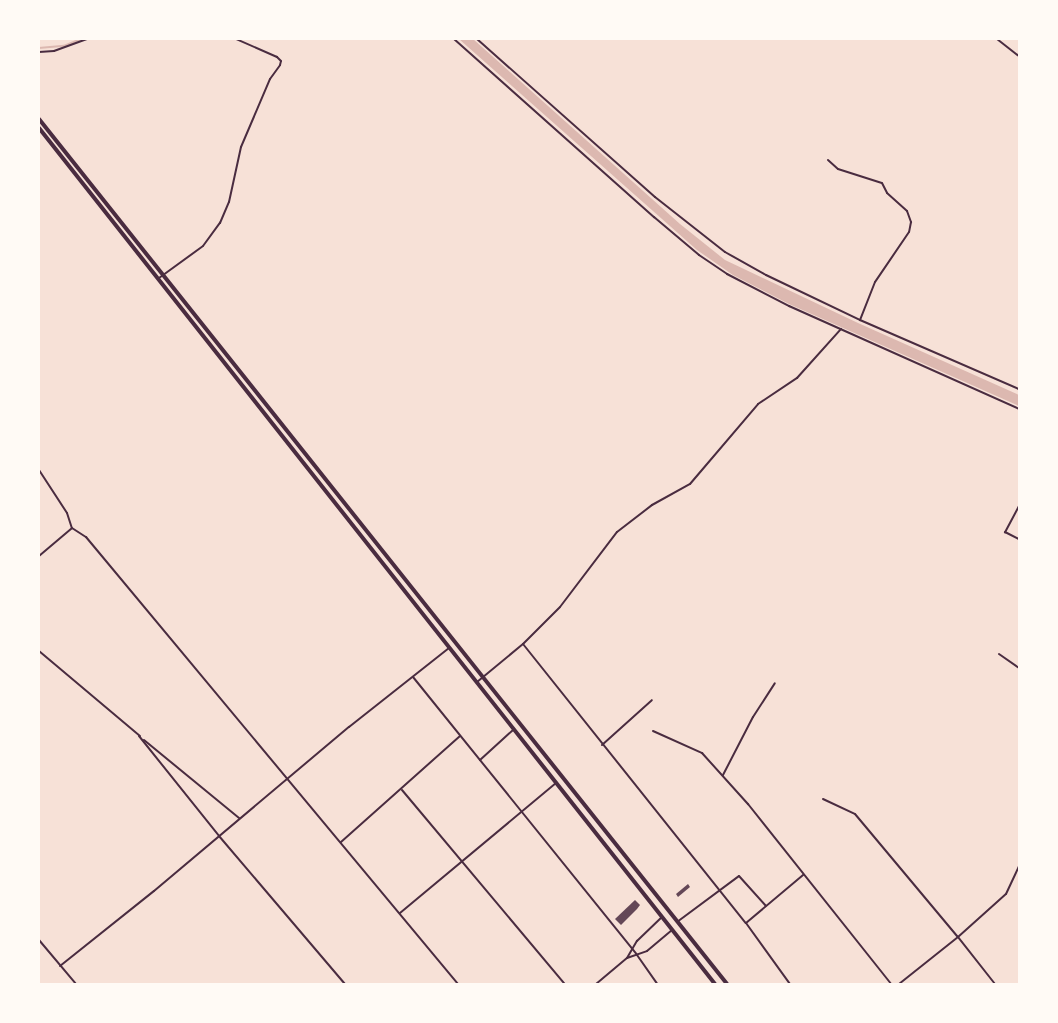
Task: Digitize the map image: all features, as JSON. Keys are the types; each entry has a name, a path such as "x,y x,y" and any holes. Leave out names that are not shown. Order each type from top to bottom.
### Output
{"highway":[{"path":"39,119 727,984"},
{"path":"39,128 715,984"},
{"path":"688,950 695,944"}],"street":[{"path":"39,52 54,51 87,39"},
{"path":"156,279 204,246 220,224 229,202 242,147 261,98 280,65 281,61 277,57 236,39"},
{"path":"454,39 552,129 699,255 747,285 1019,409"},
{"path":"477,39 615,163 705,237 744,264 860,321 1019,389"},
{"path":"997,39 1019,56"},
{"path":"828,160 843,171 882,183 887,193 907,211 910,222 909,232 875,282 860,321"},
{"path":"477,682 522,644 571,595 617,532 652,505 690,484 758,404 797,378 841,329"},
{"path":"39,470 67,513 72,528 86,537 458,984"},
{"path":"1019,506 1005,532 1019,539"},
{"path":"39,556 72,528"},
{"path":"522,644 746,923 790,984"},
{"path":"60,966 449,648"},
{"path":"39,651 240,819"},
{"path":"999,654 1019,668"},
{"path":"413,677 632,948 657,984"},
{"path":"722,776 753,717 775,683"},
{"path":"602,745 652,700"},
{"path":"480,760 514,730"},
{"path":"653,731 700,751 804,875 891,984"},
{"path":"139,736 219,836 345,984"},
{"path":"341,842 460,736"},
{"path":"400,913 464,863 556,783"},
{"path":"402,790 565,984"},
{"path":"823,799 855,814 995,984"},
{"path":"899,984 1001,900 1018,872 1019,866"},
{"path":"746,923 804,875"},
{"path":"677,922 739,876 766,906"},
{"path":"627,958 632,948 662,917"},
{"path":"596,984 627,958 637,955 672,930"},
{"path":"39,940 76,984"}],"shaded area":[{"path":"459,39 473,39 680,224 725,260 1019,395 1019,406 789,304 733,275 697,250"}],"building":[{"path":"688,884 690,887 678,897 676,894"},
{"path":"635,900 640,905 621,925 615,919"}],"waterway":[{"path":"39,48 64,46 81,39"}]}
